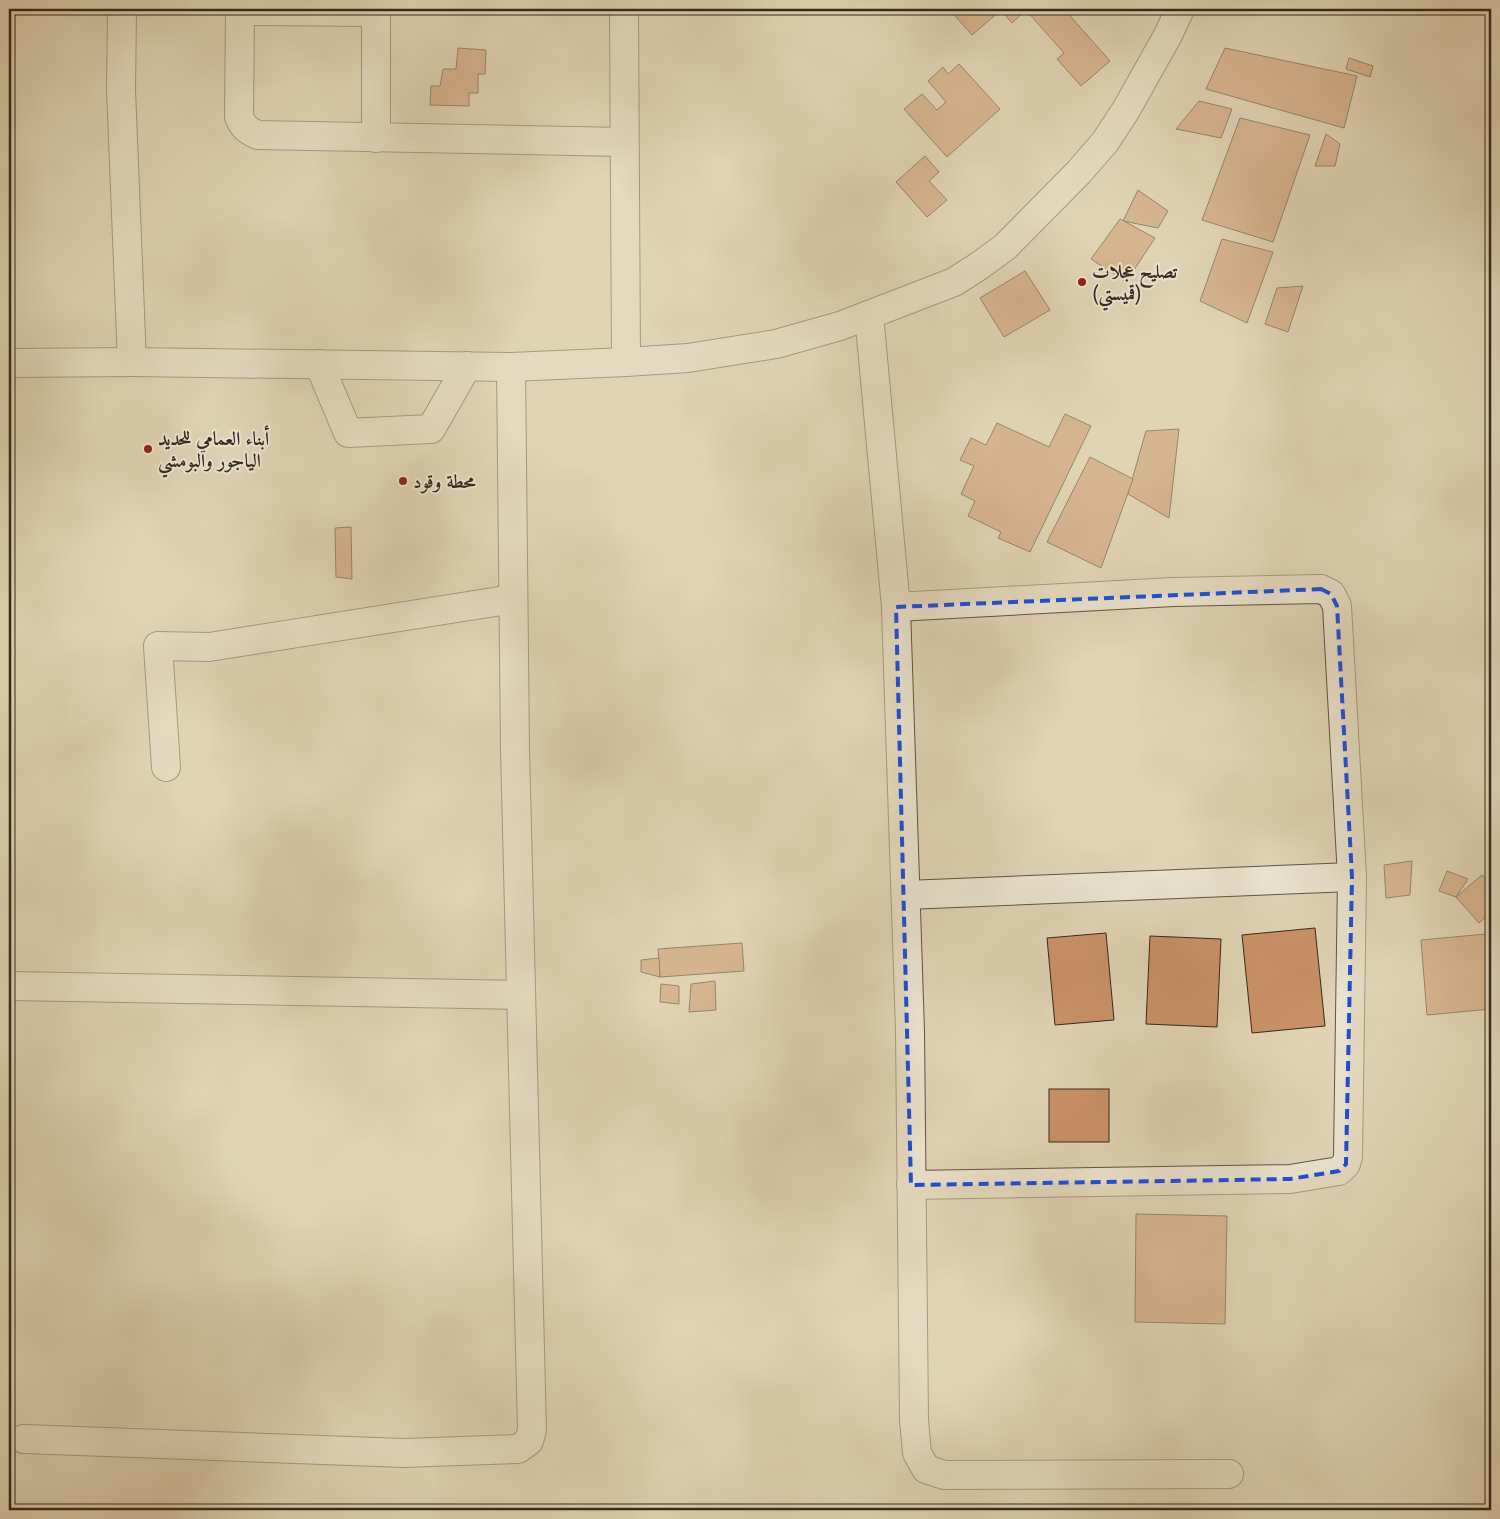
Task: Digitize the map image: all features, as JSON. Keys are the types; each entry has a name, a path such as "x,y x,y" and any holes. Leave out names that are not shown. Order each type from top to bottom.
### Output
{"street":[{"path":"122,9 121,90 132,362"},
{"path":"624,9 626,362"},
{"path":"9,363 132,362 511,367 626,362 688,358 776,344 840,326 954,282 1005,247 1079,172 1105,142 1126,110 1168,35 1180,9"},
{"path":"376,138 376,10 240,10 239,117 243,125 258,135 268,137 624,142"},
{"path":"869,315 896,607 910,1031 914,1420 917,1453 926,1469 944,1475 1229,1474"},
{"path":"319,364 348,434 431,429 467,366"},
{"path":"24,1440 404,1453 518,1449 528,1441 532,1430 515,750 511,367"},
{"path":"896,607 1173,592 1321,589 1331,594 1337,606 1352,877 1348,1157 1346,1164 1339,1171 1290,1179 1088,1184 911,1185"},
{"path":"166,767 158,646 209,647 513,600"},
{"path":"906,895 1352,877"},
{"path":"9,986 521,995"}],"highlighted area":[{"path":"1321,589 1331,594 1337,606 1352,877 1346,1164 1339,1171 1290,1179 911,1185 896,607"}],"building":[{"path":"949,9 1064,9 1110,61 1081,86 1057,59 1064,53 1026,10 1012,23 1001,10 972,35"},
{"path":"458,48 486,50 485,74 478,74 478,93 469,93 469,106 430,105 431,86 440,86 443,69 456,69"},
{"path":"1225,48 1357,76 1344,128 1206,89"},
{"path":"1349,58 1373,66 1370,77 1346,69"},
{"path":"959,64 1000,109 947,157 904,109 922,94 937,110 946,102 928,81 943,67 948,74"},
{"path":"1199,101 1232,109 1221,138 1176,129"},
{"path":"1240,118 1310,135 1273,242 1202,220"},
{"path":"1326,134 1340,144 1335,166 1315,166"},
{"path":"925,156 939,172 929,181 947,200 927,217 896,182"},
{"path":"1138,190 1168,211 1158,228 1123,221"},
{"path":"1120,219 1155,238 1126,282 1091,259"},
{"path":"1222,239 1273,252 1247,323 1200,301"},
{"path":"1025,271 1050,310 1004,337 980,298"},
{"path":"1303,286 1288,332 1265,324 1277,288"},
{"path":"1065,414 1091,426 1030,552 998,538 1001,532 968,516 975,501 961,494 974,466 960,460 971,438 986,445 997,423 1049,447"},
{"path":"1179,429 1169,518 1128,494 1146,431"},
{"path":"1090,457 1133,479 1101,568 1047,542"},
{"path":"351,527 352,579 336,577 335,528"},
{"path":"1412,861 1410,895 1386,898 1384,865"},
{"path":"1447,871 1468,879 1456,897 1439,891"},
{"path":"1482,875 1491,883 1491,912 1479,923 1456,897"},
{"path":"1315,928 1325,1026 1252,1033 1242,935"},
{"path":"1106,933 1114,1020 1055,1025 1047,938"},
{"path":"1486,934 1491,1009 1427,1015 1421,940"},
{"path":"1150,936 1221,939 1217,1027 1146,1024"},
{"path":"742,943 744,971 660,977 658,949"},
{"path":"659,958 660,977 641,972 641,960"},
{"path":"715,981 716,1010 689,1012 691,984"},
{"path":"661,984 679,986 679,1004 660,1002"},
{"path":"1049,1089 1109,1089 1109,1142 1049,1142"},
{"path":"1136,1214 1227,1216 1225,1324 1135,1322"}],"place":[{"name":"تصليح عجلات (قميستي)","path":"1082,282"},
{"name":"أبناء العمامي للحديد الياجور والبومشي","path":"148,449"},
{"name":"محطة وقود","path":"403,481"}]}
